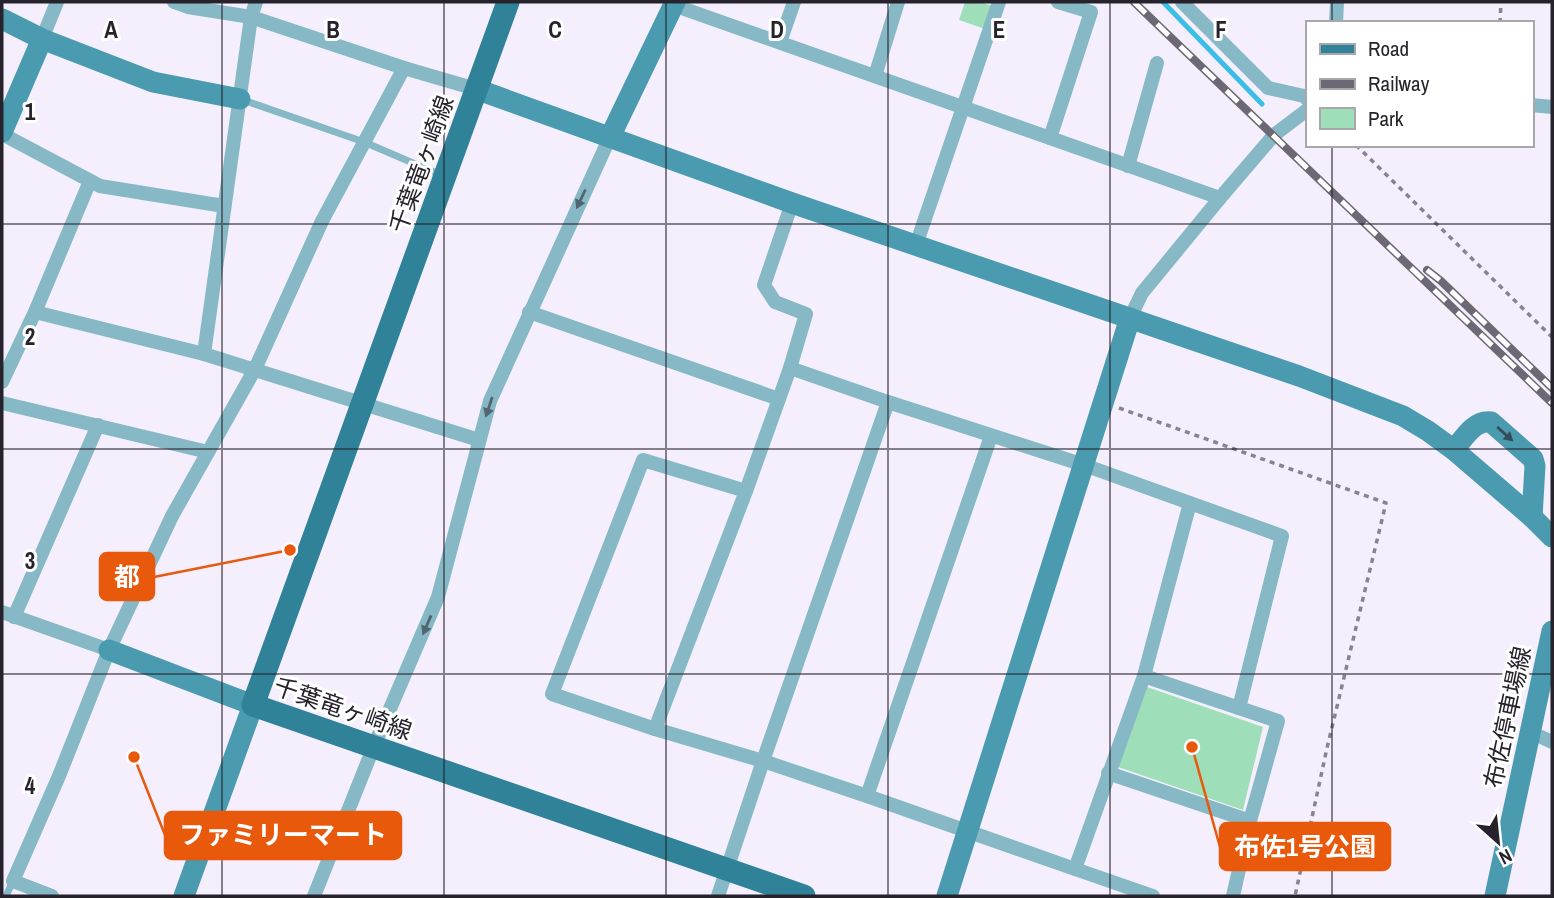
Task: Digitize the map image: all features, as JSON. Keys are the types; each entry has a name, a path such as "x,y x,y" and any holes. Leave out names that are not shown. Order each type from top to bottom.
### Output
{"main road":[{"name":"千葉竜ヶ崎線","path":"508,2 253,705 804,896"}],"street":[{"path":"57,2 2,133 100,186 224,206"},
{"path":"174,2 188,7 251,17 404,68 477,89 792,203 1365,401 1403,416 1428,431 1454,450 1552,537"},
{"path":"204,354 251,17 256,2"},
{"path":"779,42 794,2"},
{"path":"875,76 898,2"},
{"path":"916,245 999,2"},
{"path":"1050,138 1091,12 1058,2"},
{"path":"1182,2 1268,88 1306,98"},
{"path":"1336,21 1337,2"},
{"path":"314,896 438,597 489,401 674,3 1220,198"},
{"path":"2,19 42,38 153,82 240,99"},
{"path":"1128,166 1157,63"},
{"path":"52,896 13,881 109,650 172,516 255,369 322,221 404,68"},
{"path":"1533,105 1552,107"},
{"path":"947,896 1130,318 1142,293 1220,198 1274,135 1306,111"},
{"path":"2,383 90,181"},
{"path":"655,729 746,491 790,368 806,314 775,302 764,285 792,203"},
{"path":"35,312 204,354 479,440"},
{"path":"529,312 779,399"},
{"path":"790,368 1084,465 1282,536 1239,708"},
{"path":"718,896 762,761 888,402"},
{"path":"2,403 208,452"},
{"path":"1454,450 1477,424 1491,422 1533,459 1535,466 1532,517"},
{"path":"98,425 8,615 253,705 184,896"},
{"path":"867,796 991,436"},
{"path":"746,491 643,460 552,694 867,796 1153,896"},
{"path":"1075,869 1144,676 1190,503"},
{"name":"布佐停車場線","path":"1495,896 1552,631"},
{"path":"1144,676 1278,721 1250,821 1233,896"},
{"path":"1530,732 1552,742"},
{"path":"1108,773 1250,821"}],"lane":[{"path":"240,99 364,142 445,176"},
{"path":"6,896 13,881"}],"path":[{"path":"1500,21 1502,2"},
{"path":"1358,147 1552,337"},
{"path":"1104,403 1387,503 1327,748 1295,896"}],"green space":[{"path":"965,2 993,6 985,29 959,20"},
{"path":"1147,687 1263,727 1243,810 1118,767"}],"waterway":[{"path":"1163,2 1262,104"}],"railway":[{"path":"1134,2 1552,403"},
{"path":"1427,270 1552,388"}],"place":[{"name":"都","path":"290,550"},
{"name":"布佐1号公園","path":"1192,747"},
{"name":"ファミリーマート","path":"134,757"}]}
